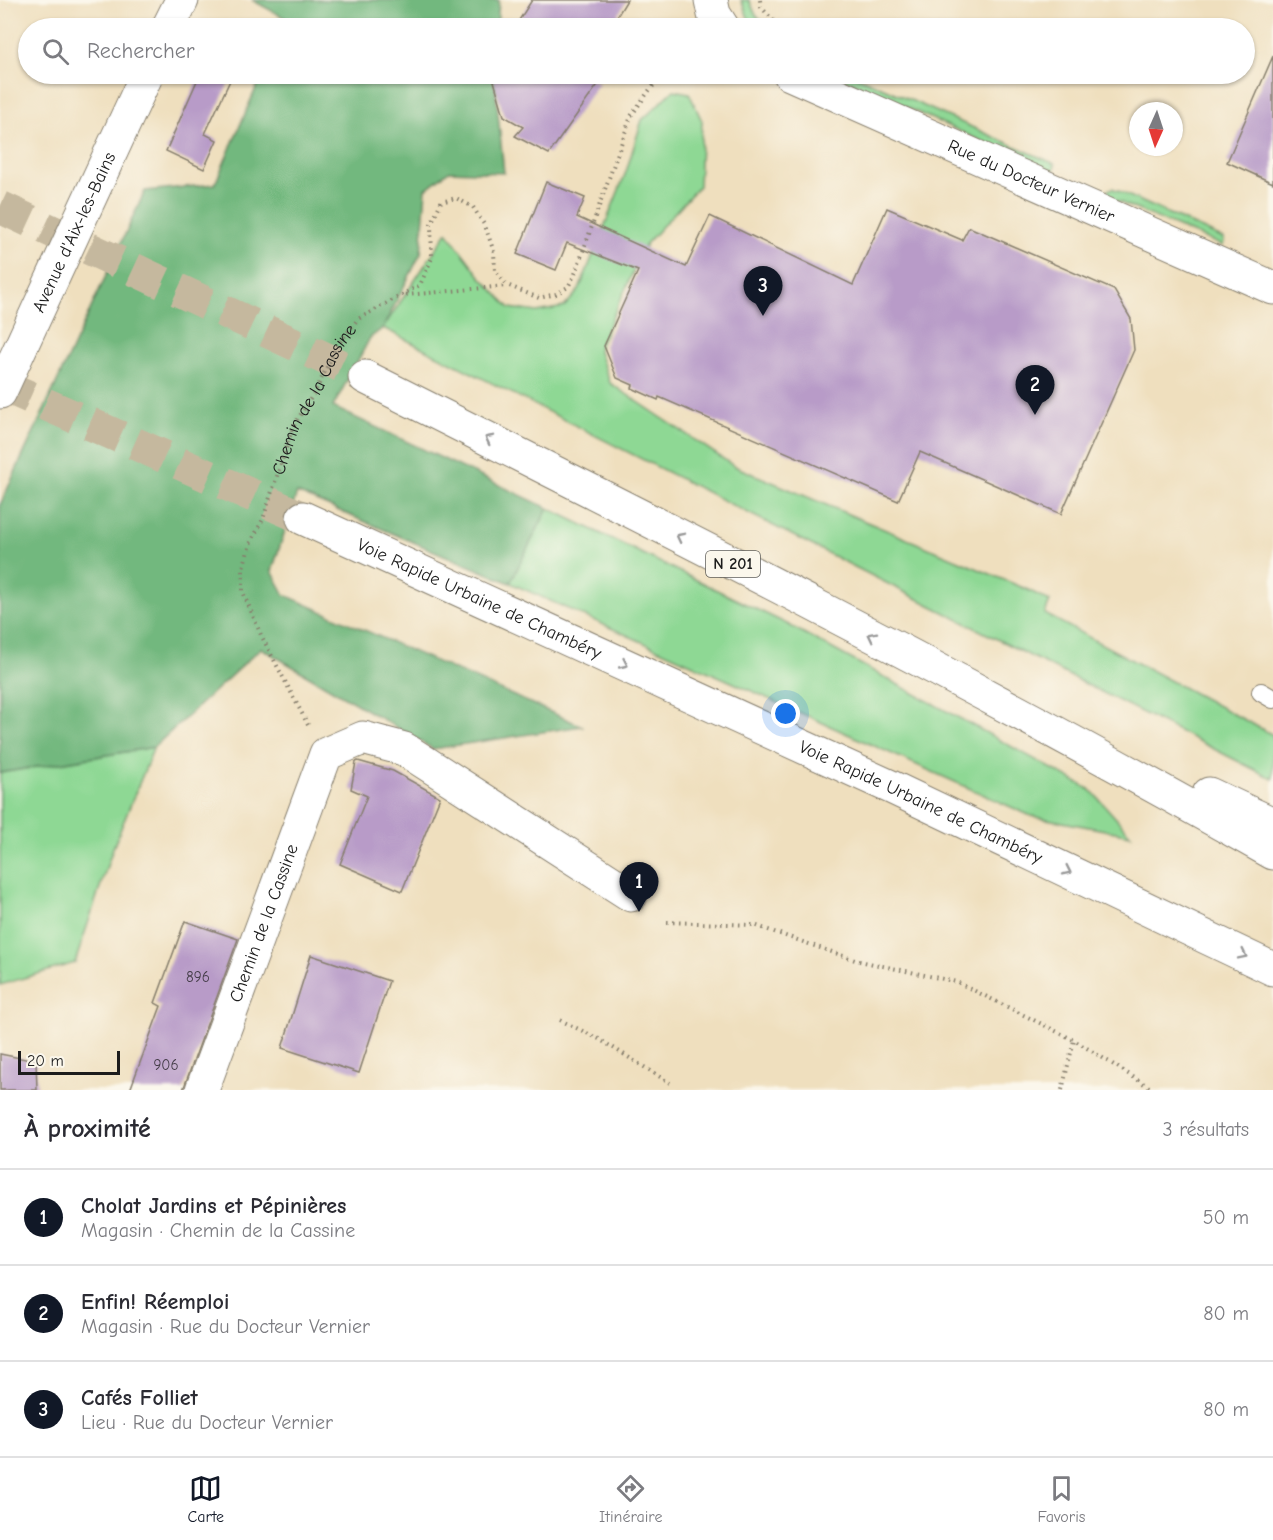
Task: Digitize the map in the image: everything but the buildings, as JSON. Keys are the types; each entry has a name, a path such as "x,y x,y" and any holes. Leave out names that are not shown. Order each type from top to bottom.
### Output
{"main road":[{"path":"173,18 182,0"},
{"path":"711,0 717,18"},
{"name":"Avenue d'Aix-les-Bains","path":"0,392 142,84"},
{"name":"Rue du Docteur Vernier","path":"813,84 1273,288"},
{"name":"N 201","path":"365,377 541,465 924,663 1156,786 1273,853"},
{"name":"Voie Rapide Urbaine de Chambéry","path":"303,518 891,787 1273,969"},
{"path":"924,663 1273,824"},
{"path":"326,754 363,738 404,749 631,894"},
{"name":"Chemin de la Cassine","path":"202,1090 326,754"}],"path":[{"path":"760,0 761,7 771,18"},
{"path":"405,295 507,285 539,298 556,294 568,287 575,274 631,116 655,84"},
{"name":"Chemin de la Cassine","path":"326,754 302,714 261,635 243,592 243,568 250,544 263,519 293,427 317,388 337,346 358,319 420,285 432,258 431,224 441,202 456,198 473,207 485,226 494,252 495,271 507,285"},
{"path":"667,921 754,925 855,960 957,982 1074,1040 1154,1090"},
{"path":"560,1020 599,1039 670,1083"},
{"path":"1062,1090 1074,1040"}],"green space":[{"path":"252,0 499,0 498,18 285,18"},
{"path":"741,0 749,0 759,18 748,18"},
{"path":"258,84 495,84 504,173 449,171 426,189 421,253 383,328 370,338 333,407 548,508 510,583 297,493 272,571 285,595 582,726 433,749 261,648 154,747 0,773 0,505 145,191 215,184"},
{"path":"854,84 875,84 1055,164 1054,170 1044,169"},
{"path":"674,90 689,93 702,121 699,186 646,244 598,349 610,383 734,466 1050,601 1045,614 1273,735 1273,779 383,328 447,232 480,276 510,308 537,312 564,307 579,290 626,172 642,120"},
{"path":"1112,188 1224,239 1223,246 1107,197 1107,191"},
{"path":"548,508 787,624 1091,790 1131,835 1031,816 510,583"},
{"path":"154,747 113,848 75,963 0,985 0,773"}],"tunnel":[{"path":"0,207 365,377"},
{"path":"0,384 303,518"}],"place":[{"name":"Cafés Folliet","path":"763,316"},
{"name":"Enfin! Réemploi","path":"1035,415"},
{"name":"Cholat Jardins et Pépinières","path":"639,912"}]}
